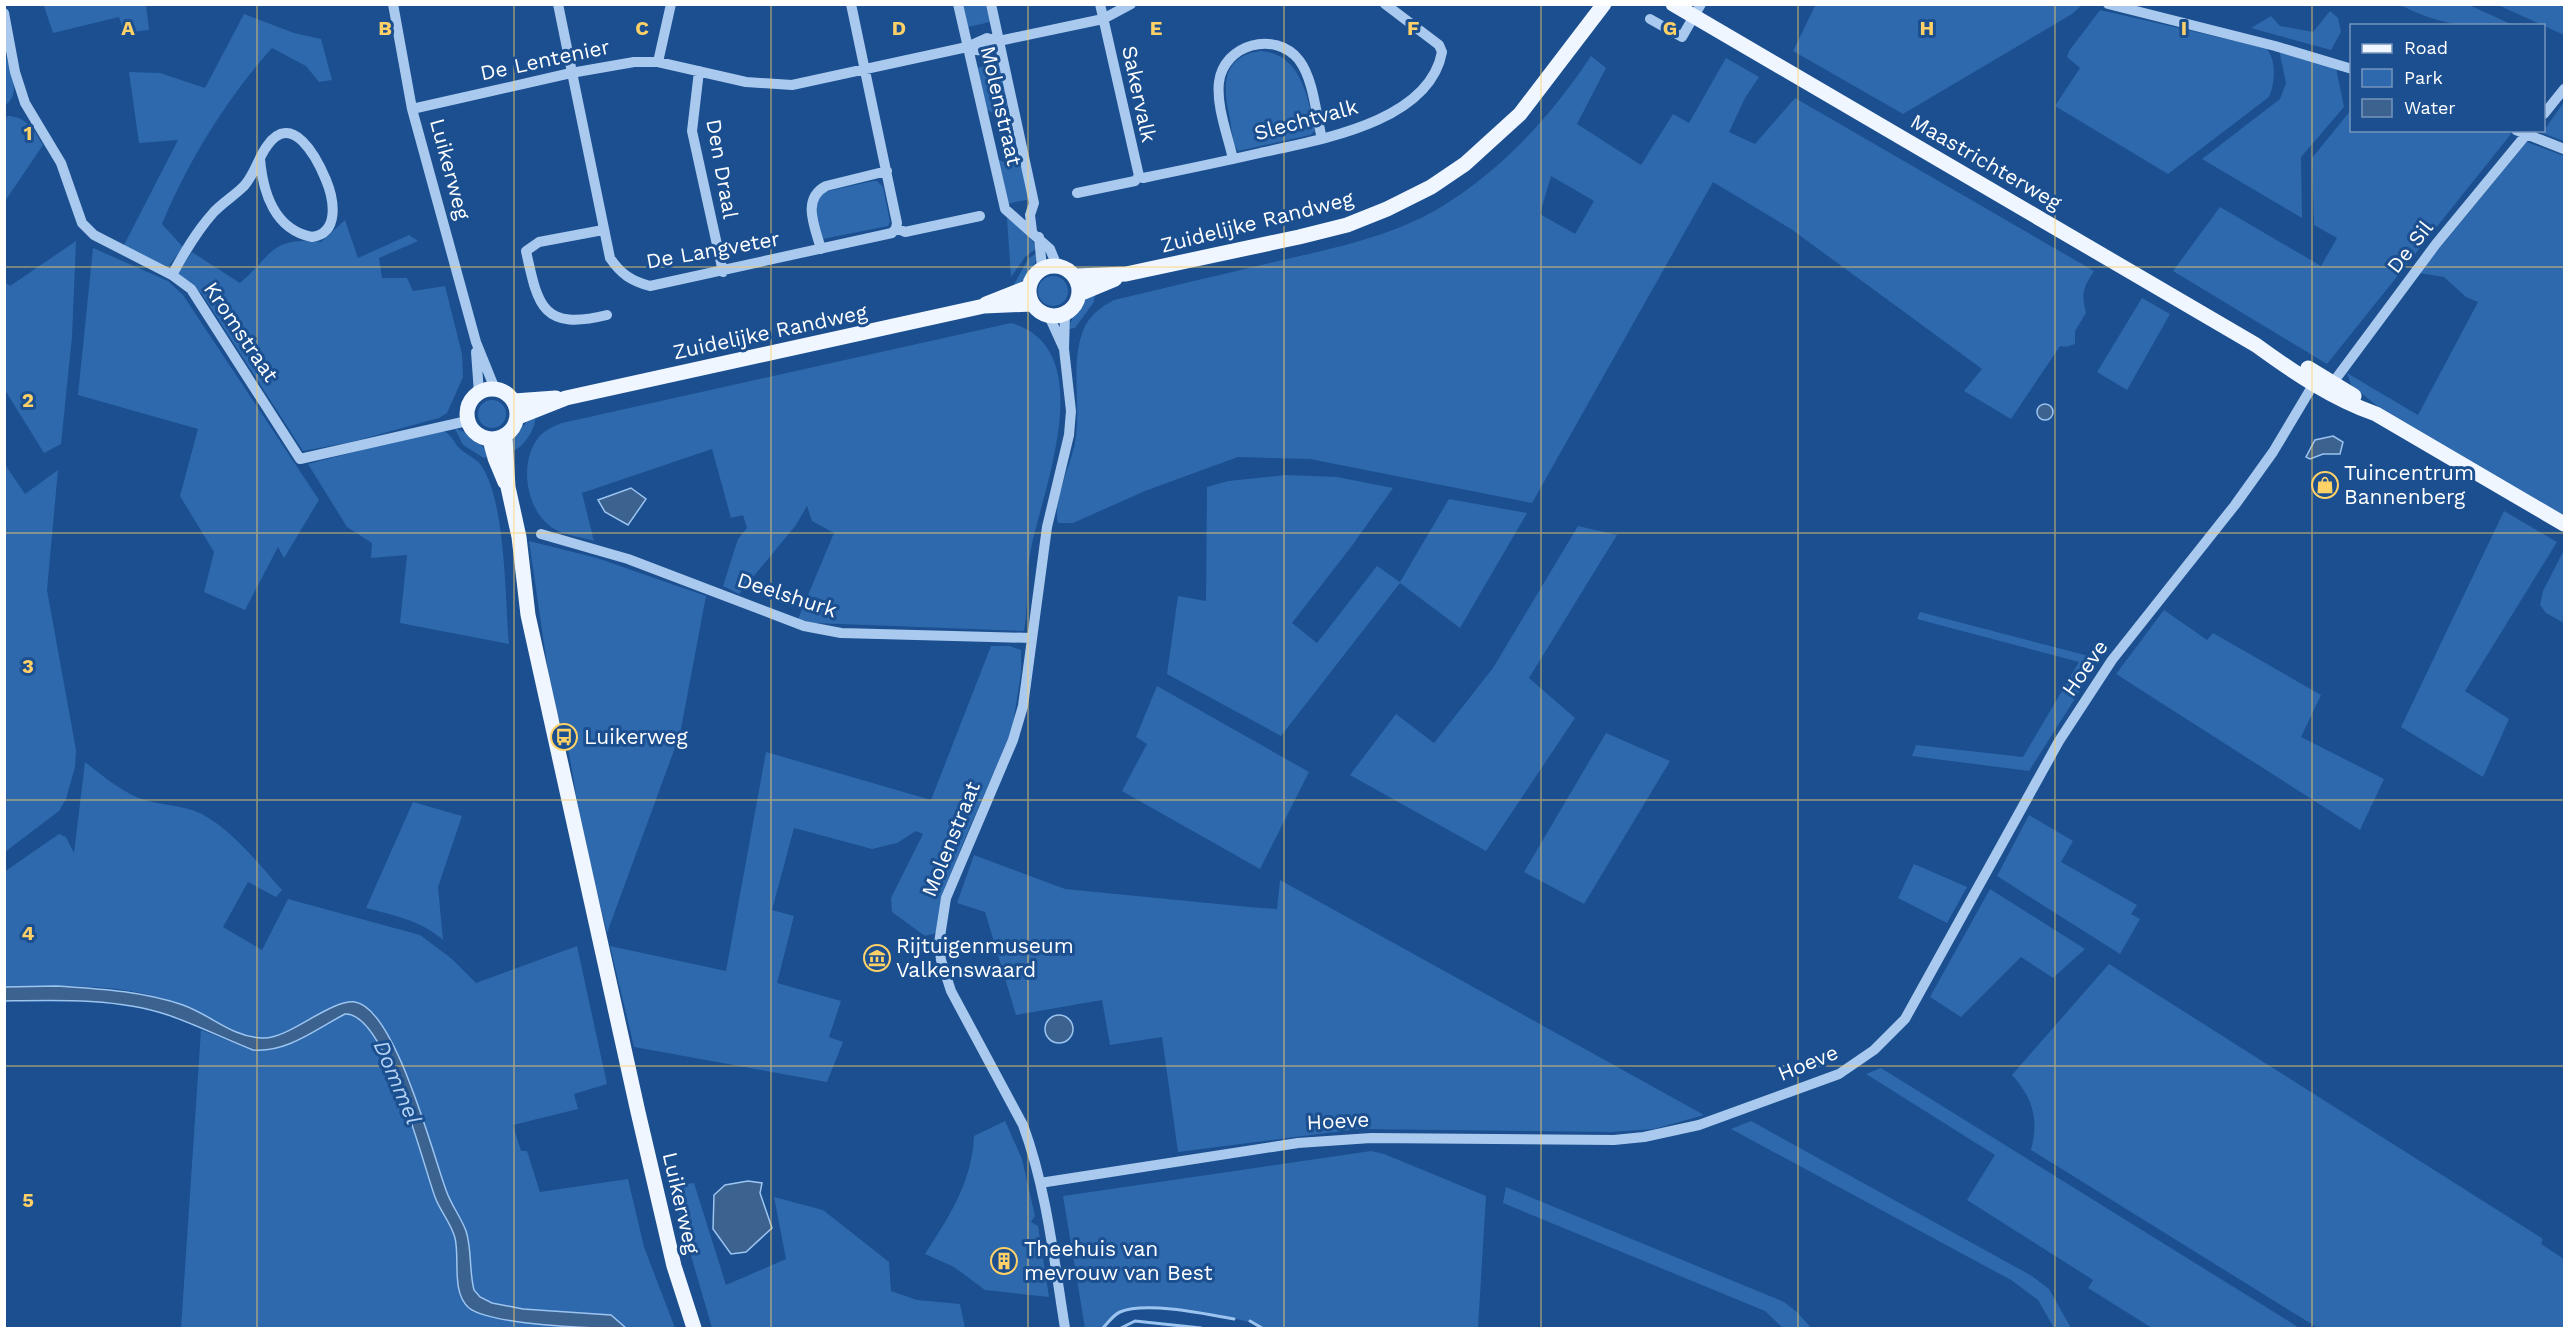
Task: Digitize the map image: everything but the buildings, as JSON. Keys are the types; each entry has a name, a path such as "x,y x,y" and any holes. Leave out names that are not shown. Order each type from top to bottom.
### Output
{"main road":[{"name":"Zuidelijke Randweg","path":"1577,37 1590,4"},
{"name":"Zuidelijke Randweg","path":"1075,276 1126,274 1347,225 1387,209 1431,187 1465,164 1514,121 1538,93 1577,37 1604,4"},
{"name":"Maastrichterweg","path":"1676,5 1697,10 2321,384 2359,399 2376,414 2565,524"},
{"path":"1049,267 1075,276 1079,294 1072,309 1065,314 1049,316 1032,304 1029,287 1031,279 1049,267"},
{"name":"Zuidelijke Randweg","path":"1079,294 1126,274"},
{"name":"Zuidelijke Randweg","path":"984,306 1029,287"},
{"name":"Zuidelijke Randweg","path":"514,401 566,398 984,306 1032,304"},
{"path":"495,389 509,395 514,401 518,417 511,432 497,438 476,434 467,421 468,405 479,393 495,389"},
{"name":"Zuidelijke Randweg","path":"518,417 566,398"},
{"name":"Luikerweg","path":"497,438 495,459 508,487 519,537 528,615 603,958 674,1266 694,1329"}],"street":[{"name":"Luikerweg","path":"393,4 412,109 476,342 495,389"},
{"name":"De Langveter","path":"558,4 610,258 618,270 632,281 650,286 723,272 892,232 896,228 904,232 980,216"},
{"path":"658,62 671,4"},
{"path":"851,4 887,171 896,228"},
{"name":"Molenstraat","path":"958,4 1005,210 1010,215"},
{"name":"Molenstraat","path":"991,4 1034,203 1031,208 1035,234"},
{"name":"Sakervalk","path":"1100,4 1139,176"},
{"name":"De Lentenier","path":"412,109 571,72 634,62 658,62 746,82 792,85 968,46 987,38 999,41 1103,19 1131,4"},
{"name":"Slechtvalk","path":"1077,193 1136,181 1139,176 1143,178 1322,139 1359,129 1387,116 1417,93 1437,69 1442,52 1439,45 1384,4"},
{"path":"2108,4 2275,46 2350,68"},
{"path":"1650,19 1682,37 1697,10"},
{"name":"Kromstraat","path":"4,13 15,72 25,103 61,163 82,223 94,235 172,275 191,289 208,312 300,459 467,421"},
{"path":"1233,159 1219,83 1224,68 1233,55 1254,44 1279,45 1299,60 1307,75 1322,139"},
{"name":"Den Draal","path":"699,71 692,131 723,272"},
{"path":"2545,113 2565,89"},
{"path":"2528,133 2565,149"},
{"name":"De Sil","path":"2321,384 2528,133"},
{"path":"172,275 189,244 213,213 245,184 260,159 275,138 285,134 295,134 301,138 318,162 327,181 333,205 332,221 326,230 316,236 295,232 275,213 266,189 260,159"},
{"path":"820,249 811,207 812,196 817,190 887,171"},
{"path":"245,184 266,189"},
{"path":"1010,215 1023,213 1031,208"},
{"path":"1010,215 1050,249 1049,267"},
{"path":"603,230 539,242 526,251 535,293 545,310 561,319 576,320 608,315"},
{"name":"Molenstraat","path":"1065,314 1064,350 1071,411 1069,435 1047,527 1023,706 1013,740 946,898 939,943 941,960 951,991 1023,1125 1040,1183 1065,1329"},
{"name":"Molenstraat","path":"1049,316 1064,350"},
{"name":"Luikerweg","path":"476,342 479,393"},
{"name":"Hoeve","path":"1040,1183 1298,1143 1371,1138 1614,1140 1644,1137 1699,1125 1839,1074 1874,1050 1905,1019 2060,741 2086,699 2112,660 2235,505 2321,384"},
{"name":"Deelshurk","path":"541,534 628,559 804,626 841,633 1031,638"}],"green space":[{"path":"1816,4 2082,5 2072,14 1903,114 1793,51"},
{"path":"146,5 149,30 124,33 119,17 53,33 44,6"},
{"path":"963,5 986,5 990,22 968,27"},
{"path":"2400,5 2469,5 2511,24 2455,24"},
{"path":"2498,5 2564,5 2564,35 2545,26 2545,24 2540,24"},
{"path":"2100,10 2266,48 2272,59 2274,72 2269,97 2168,174 2055,106 2080,68 2067,57 2069,51"},
{"path":"2330,11 2338,18 2341,32 2331,50 2251,28 2271,16 2280,26 2313,32"},
{"path":"244,14 294,33 321,39 332,80 319,82 306,66 272,48 255,67 210,131 172,200 162,224 183,247 168,267 123,247 178,140 139,143 129,72 160,73 205,88"},
{"path":"2279,50 2335,63 2344,107 2301,157 2302,218 2202,159 2280,99 2286,83"},
{"path":"4,51 14,87 10,100 5,105"},
{"path":"1261,51 1275,54 1286,60 1294,69 1306,92 1315,131 1310,135 1238,151 1233,140 1226,96 1228,75 1238,59"},
{"path":"1591,56 1606,68 1577,124 1641,165 1673,114 1689,123 1726,58 1759,77 1745,98 1729,132 1755,144 1795,98 2094,271 2084,291 2086,313 2075,331 2075,344 2060,346 2011,419 1964,391 1982,369 1791,229 1713,182 1532,503 1310,459 1238,457 1145,491 1073,523 1058,523 1058,505 1077,429 1077,356 1084,328 1097,311 1114,300 1341,246 1382,234 1422,217 1464,192 1505,158 1542,120","holes":["1551,176 1594,201 1575,234 1540,214"]},
{"path":"1000,63 1009,107 998,103 1010,156 1020,161 1030,199 1006,204 997,159 1006,163 996,115 986,109 977,68"},
{"path":"2564,102 2564,141 2542,133 2545,132"},
{"path":"2350,111 2350,132 2506,132 2511,134 2327,364 2173,271 2220,207 2321,266 2337,238 2314,225 2312,158"},
{"path":"8,116 25,122 33,129 43,145 5,201 4,118"},
{"path":"2527,142 2564,156 2564,517 2386,413 2351,385 2347,373 2418,415 2478,302 2466,297 2444,277 2419,273"},
{"path":"877,181 883,187 890,222 888,226 823,239 818,232 815,201 824,192"},
{"path":"1007,218 1027,233 1037,248 1025,257 1011,277"},
{"path":"345,220 358,258 409,235 418,241 379,258 382,278 407,278 413,291 445,286 462,354 463,377 447,413 439,418 351,442 303,451 202,294 178,273 192,252 240,283 274,249 292,242 321,242"},
{"path":"76,241 72,337 61,444 44,453 5,390 5,282 10,286"},
{"path":"93,248 168,281 183,295 319,500 284,558 278,547 245,610 204,592 214,552 180,496 198,429 78,395"},
{"path":"1037,253 1030,273 1013,286 1029,258"},
{"path":"1053,276 1059,277 1067,285 1067,297 1059,305 1053,306 1047,305 1039,297 1038,291 1039,285 1047,277"},
{"path":"1095,293 1094,302 1075,328 1069,329 1078,308"},
{"path":"2142,298 2170,314 2127,390 2097,372"},
{"path":"1011,323 1038,338 1054,361 1060,390 1059,423 1054,458 1029,559 1024,631 813,623 798,619 834,533 812,521 807,506 796,525 739,594 723,586 738,539 747,528 743,515 731,518 712,449 582,493 594,541 558,531 539,515 533,503 527,478 531,452 541,435 562,423"},
{"path":"492,400 502,404 506,414 502,424 492,428 482,424 478,414 482,404"},
{"path":"535,418 528,438 512,451 511,441 528,420"},
{"path":"455,429 475,439 490,456 484,458 463,445"},
{"path":"439,430 449,434 459,448 481,465 489,481 500,526 509,644 400,623 407,555 371,558 372,543 347,527 308,464"},
{"path":"4,463 25,494 58,470 47,590 76,750 75,767 66,799 59,811 5,852"},
{"path":"1287,475 1337,477 1393,488 1292,623 1317,643 1377,566 1400,582 1449,499 1527,513 1460,628 1400,583 1281,736 1167,674 1178,596 1206,601 1207,487 1228,481"},
{"path":"2504,511 2557,542 2465,691 2509,719 2483,777 2401,727"},
{"path":"1578,526 1617,535 1529,678 1575,718 1486,851 1350,775 1396,714 1434,743 1493,668"},
{"path":"529,541 597,558 706,596 680,734 607,933 583,835 568,748 553,705"},
{"path":"2564,550 2564,623 2546,613 2540,605 2543,591"},
{"path":"2164,610 2207,640 2213,633 2321,695 2301,737 2384,779 2360,830 2116,674"},
{"path":"1920,612 2100,659 2029,771 1912,756 1916,745 2023,757 2079,662 1917,619"},
{"path":"991,646 1010,646 1021,650 1021,672 1012,731 963,843 942,899 936,933 925,936 892,912 891,898 923,834 916,831 897,843 872,849 794,828 772,910 794,916 777,983 841,1001 829,1037 843,1042 827,1082 634,1047 610,946 726,971 766,752 931,800"},
{"path":"1157,686 1309,772 1260,869 1122,791 1147,744 1136,737"},
{"path":"1606,733 1670,761 1584,904 1524,872"},
{"path":"85,762 132,795 187,808 202,814 224,829 245,849 282,890 276,897 248,882 223,927 262,950 288,899 420,935 452,959 476,983 577,946 607,1084 574,1094 578,1109 513,1125 521,1151 527,1151 540,1192 628,1179 644,1247 675,1328 626,1328 611,1315 523,1309 492,1303 480,1297 473,1290 466,1232 452,1206 411,1083 374,1013 347,1003 280,1034 262,1038 238,1033 173,1003 141,993 83,987 5,987 4,872 59,834 66,837 74,853"},
{"path":"413,802 462,816 438,887 443,940 417,923 366,908"},
{"path":"2029,815 2073,841 2061,862 2137,905 2131,914 2140,919 2120,954 1997,876"},
{"path":"974,855 1065,889 1249,907 1277,909 1280,880 1704,1115 1654,1129 1611,1132 1358,1129 1178,1152 1162,1037 1110,1045 1102,1000 1016,1015 985,912 957,903"},
{"path":"1914,864 1967,887 1947,923 1898,898"},
{"path":"1990,889 2085,949 2053,978 2021,957 1961,1017 1930,997"},
{"path":"2109,964 2543,1239 2541,1244 2564,1259 2564,1328 2318,1328 2031,1150 2034,1129 2032,1110 2025,1092 2012,1075"},
{"path":"345,1014 360,1020 374,1037 401,1092 435,1196 456,1242 462,1300 476,1311 500,1319 553,1325 584,1324 605,1328 181,1328 201,1030 253,1050"},
{"path":"1881,1068 2299,1328 2152,1328 2088,1288 2093,1280 1967,1200 1995,1155 1866,1074"},
{"path":"1005,1121 1022,1159 1035,1216 1031,1222 1038,1226 1049,1297 985,1290 954,1267 925,1254 951,1213 964,1184 969,1169 974,1136"},
{"path":"1751,1121 2032,1276 2049,1289 2071,1328 2054,1328 2038,1300 2011,1280 1731,1129"},
{"path":"1371,1151 1384,1154 1486,1196 1478,1328 1262,1328 1252,1323 1215,1315 1148,1308 1120,1312 1103,1328 1085,1328 1063,1196"},
{"path":"694,1183 726,1285 786,1259 774,1197 823,1210 889,1262 891,1291 917,1300 960,1304 965,1328 712,1328 674,1197 668,1186"},
{"path":"1506,1187 1784,1302 1797,1312 1811,1328 1783,1328 1765,1311 1503,1203"}],"water":[{"path":"2042,404 2048,404 2053,412 2051,418 2042,420 2037,415 2037,409"},
{"path":"2333,436 2343,442 2340,454 2323,454 2310,459 2306,457 2315,440"},
{"path":"631,488 646,499 628,525 605,512 598,500"},
{"name":"Dommel","path":"57,986 121,991 167,1000 193,1009 241,1034 262,1038 284,1033 345,1003 355,1002 370,1010 384,1029 398,1055 411,1085 448,1195 466,1231 474,1290 480,1297 492,1303 523,1309 611,1315 626,1328 569,1327 520,1322 481,1314 463,1302 458,1285 456,1246 451,1227 435,1197 401,1093 388,1063 375,1037 360,1020 345,1014 289,1044 266,1050 253,1050 190,1023 149,1009 87,1001 5,1001 5,987"},
{"path":"1059,1015 1069,1019 1073,1029 1069,1039 1059,1043 1049,1039 1045,1029 1049,1019"},
{"path":"748,1181 762,1183 760,1193 772,1228 746,1252 731,1254 713,1229 714,1195 725,1185"}],"waterway":[{"path":"1103,1328 1120,1312 1145,1308 1176,1309 1234,1319"},
{"path":"1121,1328 1135,1321 1201,1328"},
{"path":"1250,1321 1262,1328"}],"place":[{"name":"Tuincentrum Bannenberg","path":"2325,485"},
{"name":"Luikerweg","path":"564,737"},
{"name":"Rijtuigenmuseum Valkenswaard","path":"877,958"},
{"name":"Theehuis van mevrouw van Best","path":"1004,1261"}]}
